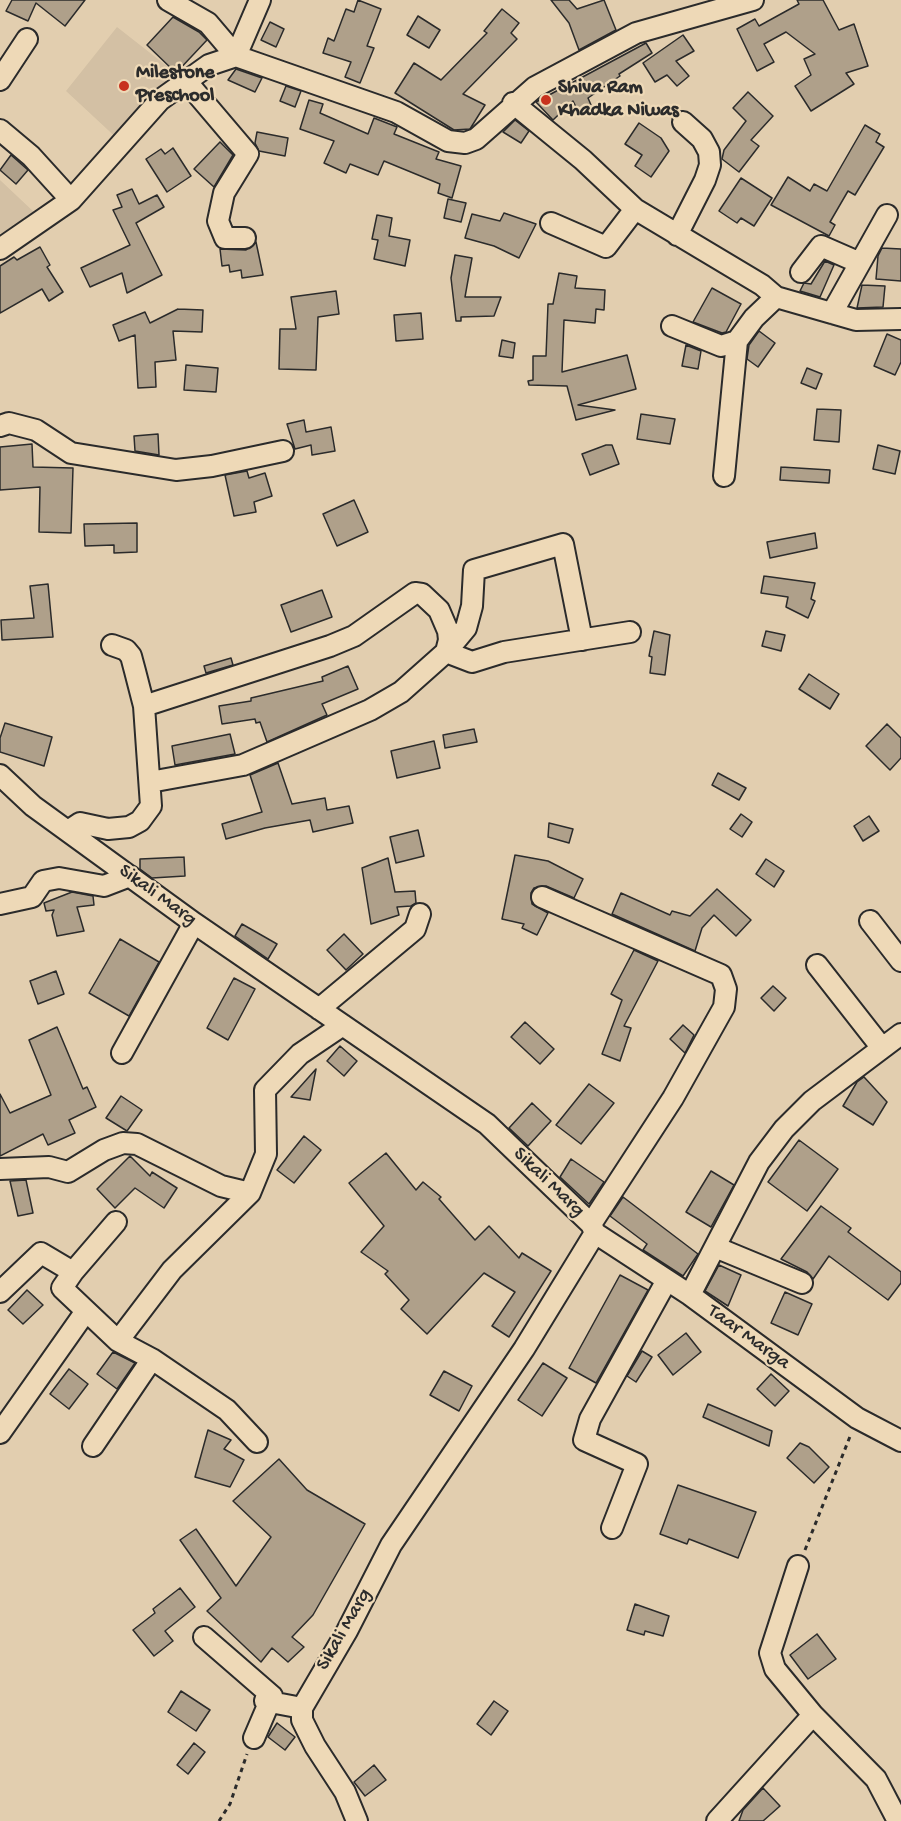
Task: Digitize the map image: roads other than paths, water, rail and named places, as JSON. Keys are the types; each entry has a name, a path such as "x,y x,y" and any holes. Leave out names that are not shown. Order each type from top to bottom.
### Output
{"street":[{"path":"168,0 208,22 236,56 396,112 448,141 465,143 476,138 513,103 535,87 636,33 718,5 753,0"},
{"path":"0,249 71,200 160,100 209,65 236,56 260,0"},
{"path":"0,80 27,39"},
{"path":"186,81 248,154 224,193 218,221 225,238 245,238"},
{"path":"513,103 583,160 635,209 762,285 776,297 856,321 901,319"},
{"path":"677,235 705,180 710,165 709,152 702,139 683,122"},
{"path":"0,130 31,156 71,200"},
{"path":"551,223 606,247 635,209"},
{"path":"832,313 887,215"},
{"path":"801,272 821,246 860,263"},
{"path":"724,476 737,341 754,318 776,297"},
{"path":"672,326 721,346 737,341"},
{"path":"0,426 9,423 36,430 71,453 176,470 213,466 283,451"},
{"path":"150,782 243,765 341,723 401,692 446,652 466,627 472,606 474,570 563,544 582,640"},
{"path":"144,706 330,646 354,636 415,593 422,594 439,610 448,631 449,640 446,652"},
{"path":"446,652 472,662 504,652 630,632"},
{"path":"68,831 80,823 108,829 129,827 140,821 151,806 144,706 131,656 126,650 112,645"},
{"name":"Sikali Marg","path":"0,775 33,806 194,923 487,1124 593,1229 511,1369 391,1545 347,1631 302,1708"},
{"path":"0,904 32,897 43,881 59,878 104,886 130,876"},
{"path":"542,897 721,975 726,989 723,1007 673,1098 593,1229"},
{"path":"320,1009 415,929 420,914"},
{"path":"870,921 901,961"},
{"path":"122,1053 162,986 194,923"},
{"path":"817,965 882,1048"},
{"path":"118,1341 172,1270 250,1193 266,1154 265,1090 300,1054 343,1025"},
{"path":"690,1295 759,1162 784,1129 812,1101 901,1034"},
{"path":"0,1169 49,1167 56,1171 68,1172 104,1150 123,1143 136,1143 221,1186 250,1193"},
{"path":"116,1222 62,1288 118,1341 152,1359 227,1410 258,1442"},
{"name":"Taar Marga","path":"593,1229 690,1295 857,1418 901,1441"},
{"path":"715,1247 802,1283"},
{"path":"0,1292 41,1253 73,1272"},
{"path":"612,1528 637,1464 584,1440 590,1419 667,1280"},
{"path":"0,1433 86,1311"},
{"path":"93,1446 152,1359"},
{"path":"798,1566 770,1653 775,1669 813,1715 876,1779 898,1821"},
{"path":"204,1637 272,1696"},
{"path":"272,1696 266,1701 302,1708 302,1720 310,1737 345,1792 357,1821"},
{"path":"254,1738 272,1696"},
{"path":"717,1821 813,1715"}],"place":[{"name":"Milestone Preschool","path":"124,86"},
{"name":"Shiva Ram Khadka Niwas","path":"546,100"}]}
